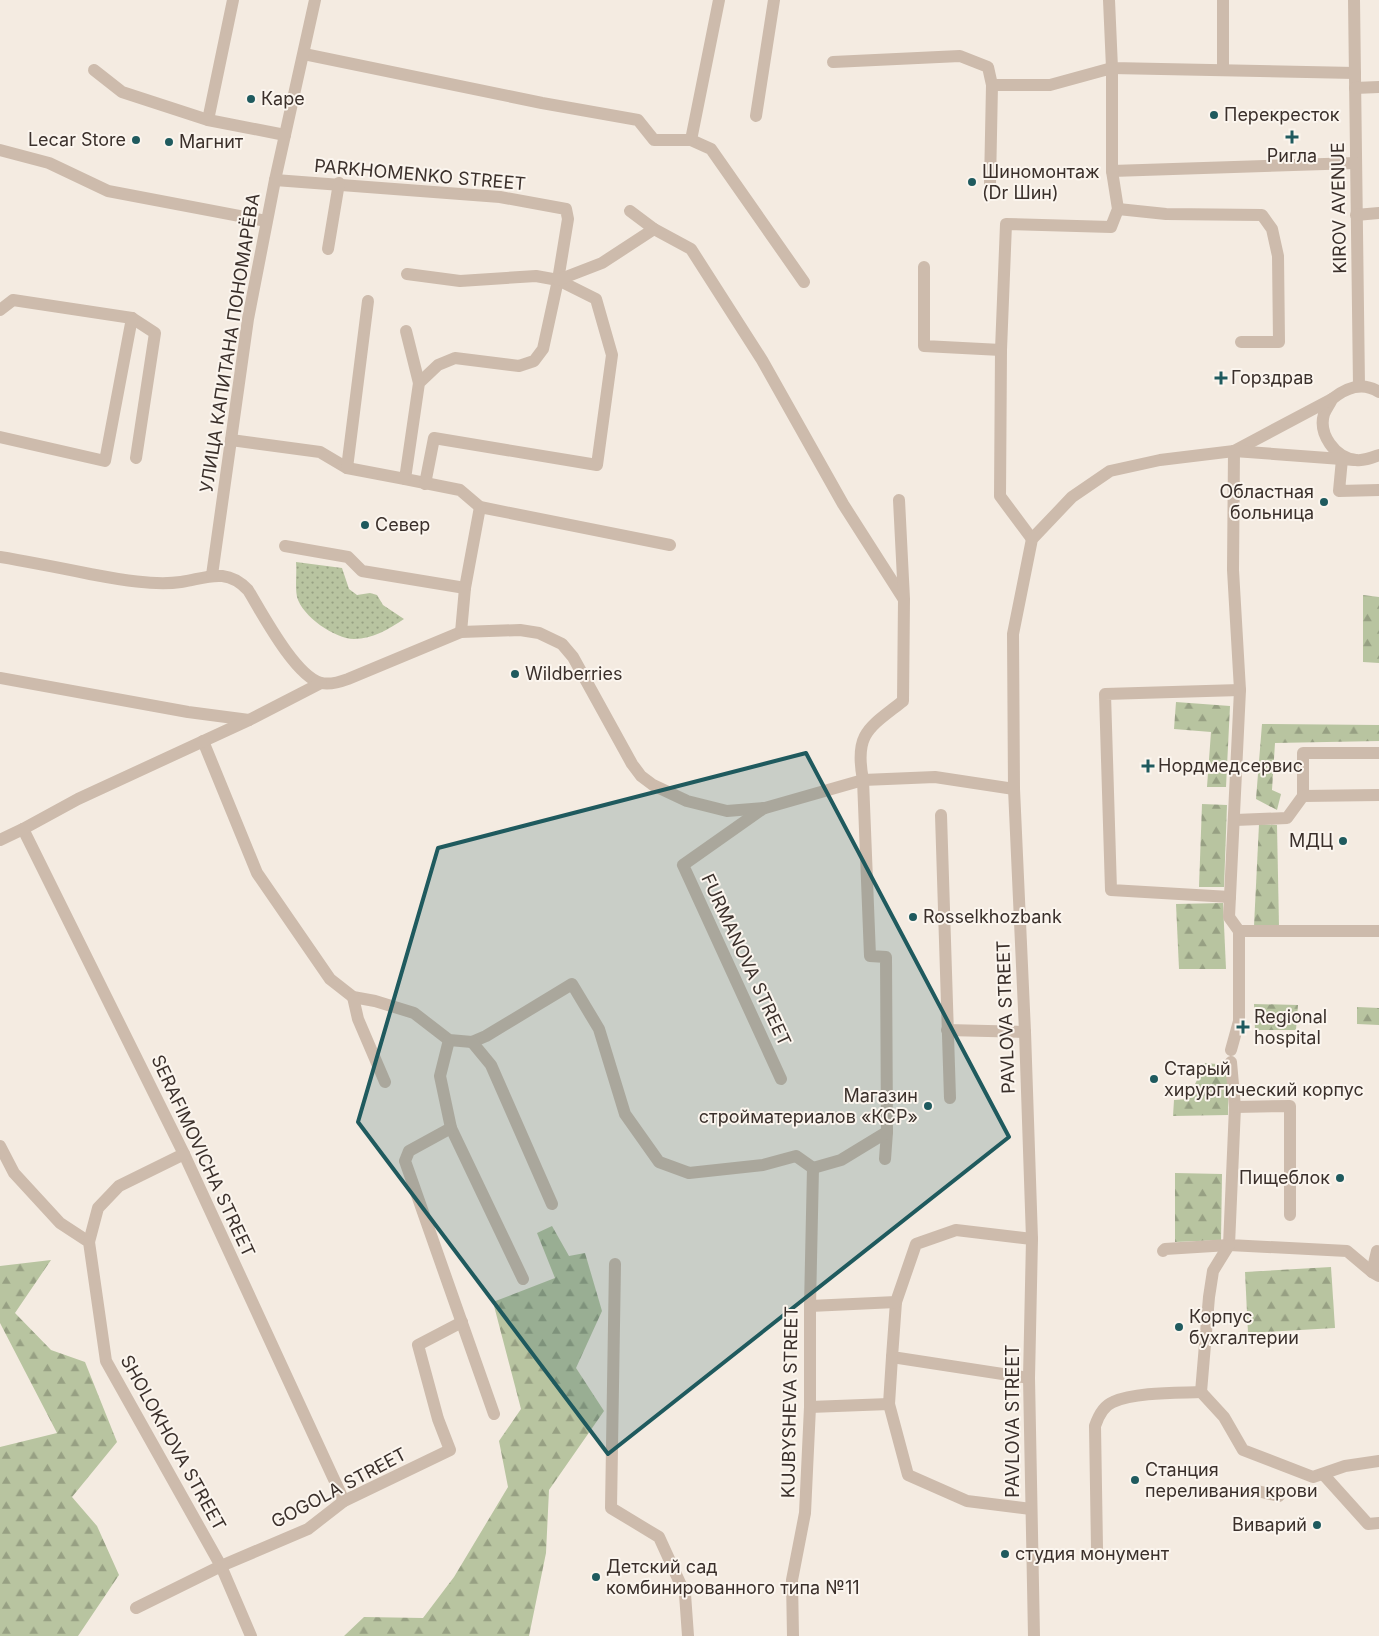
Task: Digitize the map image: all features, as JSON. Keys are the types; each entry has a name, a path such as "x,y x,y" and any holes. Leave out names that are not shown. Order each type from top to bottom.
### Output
{"street":[{"path":"208,120 233,0"},
{"name":"УЛИЦА КАПИТАНА ПОНОМАРЁВА","path":"212,575 248,319 266,221 315,0"},
{"path":"691,140 719,0"},
{"path":"756,116 774,0"},
{"path":"1109,0 1112,68 1112,171 1118,209 1111,226 1006,224 1001,350 1000,496 1032,539 1072,497 1110,471 1160,460 1234,451 1355,460 1368,460 1379,455"},
{"path":"1223,0 1223,70"},
{"name":"KIROV AVENUE","path":"1354,0 1359,386"},
{"path":"304,54 542,103 638,120 654,140 691,140 711,149 804,282"},
{"path":"833,62 960,56 988,66 992,85 990,184"},
{"path":"992,85 1050,85 1112,68 1355,73"},
{"path":"94,70 122,92 208,120 285,135"},
{"path":"1355,88 1379,87"},
{"path":"0,150 49,164 108,191 266,221"},
{"path":"1112,171 1356,163"},
{"name":"PARKHOMENKO STREET","path":"275,180 338,183 500,197 566,210 568,219 558,280 543,349 534,361 519,366 455,358 438,365 419,383"},
{"path":"328,249 338,183"},
{"path":"1118,209 1166,214 1262,215 1272,229 1278,256 1279,342 1241,342"},
{"path":"630,210 654,229 691,249 762,360 844,504 904,599"},
{"path":"1356,215 1379,213"},
{"path":"558,280 602,263 654,229"},
{"path":"924,267 924,346 1001,350"},
{"path":"407,274 460,281 536,276 558,280 596,299 612,355 597,465 434,438 425,484"},
{"path":"0,310 13,300 132,318 155,333 136,458"},
{"path":"347,468 368,301"},
{"path":"0,437 105,461 132,318"},
{"path":"404,480 419,383 406,331"},
{"path":"1234,451 1332,400 1344,390 1359,386 1379,392"},
{"path":"1332,400 1324,414 1324,429 1328,442 1339,454 1355,460"},
{"path":"231,440 320,452 347,468 460,490 480,508 670,545"},
{"path":"1234,451 1233,570 1240,690 1229,917 1239,931 1239,1021 1231,1056 1235,1107 1229,1245 1213,1271 1208,1297 1202,1392 1224,1418 1243,1450 1313,1477 1345,1466 1379,1461"},
{"path":"1342,459 1339,491 1379,490"},
{"path":"885,1159 887,1132 886,957 870,956 863,780 859,760 861,742 872,726 903,702 904,599 900,500"},
{"path":"461,632 465,588 480,508"},
{"name":"PAVLOVA STREET","path":"1032,539 1013,634 1014,788 1032,1239 1029,1378 1034,1636"},
{"path":"285,546 348,557 362,571 465,588"},
{"path":"0,557 133,582 180,583 212,575 230,577 240,582 248,590 296,664 307,676 321,683"},
{"path":"0,840 78,799 249,720 304,690 321,683 335,683 348,680 461,632 520,630 538,633 562,644 573,656 632,764 641,776 654,785 695,803 727,811 765,808 863,780 935,777 1014,788"},
{"path":"304,690 307,676"},
{"path":"0,678 188,712 249,720"},
{"path":"1230,897 1111,890 1106,694 1240,690"},
{"path":"202,741 257,873 330,979 353,997 414,1012 449,1040 472,1042 486,1036 572,984 599,1029 625,1114 660,1162 689,1173 763,1165 796,1156 813,1168 841,1160 887,1132"},
{"path":"1235,820 1287,818 1303,796 1303,753 1379,753"},
{"path":"1303,796 1379,795"},
{"name":"FURMANOVA STREET","path":"765,808 683,865 781,1079"},
{"path":"941,815 950,1098"},
{"name":"SERAFIMOVICHA STREET","path":"23,829 184,1154 344,1501"},
{"path":"1239,931 1379,931"},
{"path":"353,997 358,1019 385,1082"},
{"path":"948,1030 1025,1032"},
{"path":"449,1040 440,1076 451,1128 523,1279"},
{"path":"472,1042 491,1065 552,1204"},
{"path":"1235,1107 1290,1106 1290,1215"},
{"path":"451,1128 410,1151 405,1161 494,1414"},
{"path":"0,1146 14,1173 60,1223 89,1242 98,1208 119,1186 184,1154"},
{"name":"KUJBYSHEVA STREET","path":"793,1636 792,1580 804,1513 810,1407 813,1168"},
{"path":"1031,1509 967,1501 908,1475 889,1404 896,1302 916,1244 956,1230 1032,1239"},
{"name":"SHOLOKHOVA STREET","path":"89,1242 106,1361 220,1566 251,1636"},
{"path":"1163,1251 1165,1249 1229,1245 1347,1251 1375,1274"},
{"path":"1375,1274 1377,1251"},
{"path":"615,1264 612,1508 659,1537 684,1594 688,1636"},
{"path":"810,1306 896,1302"},
{"name":"GOGOLA STREET","path":"136,1608 220,1566 308,1529 344,1501 450,1450 438,1419 418,1345 462,1322"},
{"path":"892,1357 1029,1378"},
{"path":"1097,1548 1095,1426 1098,1415 1111,1402 1119,1400 1142,1396 1202,1392"},
{"path":"810,1407 889,1404"},
{"path":"1323,1474 1368,1524 1379,1523"},
{"path":"1257,1491 1279,1496"}],"highlighted area":[{"path":"806,753 1009,1137 608,1454 358,1122 438,848"}],"green space":[{"path":"296,562 342,568 349,589 357,595 370,593 377,595 383,605 404,619 380,633 361,639 346,638 329,631 312,619 300,604 296,593"},
{"path":"1363,595 1379,597 1379,663 1363,662"},
{"path":"1176,702 1230,706 1226,787 1207,787 1211,732 1174,729"},
{"path":"1262,724 1379,725 1379,741 1275,743 1272,790 1281,794 1277,810 1256,799"},
{"path":"1202,804 1227,805 1224,887 1199,887"},
{"path":"1259,824 1277,825 1279,927 1254,926"},
{"path":"1223,903 1226,969 1179,969 1176,904"},
{"path":"1254,1004 1298,1005 1296,1030 1255,1030"},
{"path":"1357,1007 1379,1008 1379,1025 1357,1024"},
{"path":"1205,1063 1229,1065 1228,1115 1173,1116 1174,1100 1188,1099"},
{"path":"1175,1173 1222,1174 1221,1240 1175,1242"},
{"path":"552,1226 569,1256 585,1253 602,1311 576,1368 604,1411 549,1490 546,1553 529,1636 344,1636 364,1617 423,1618 454,1577 508,1487 499,1441 521,1409 493,1302 555,1278 537,1233"},
{"path":"51,1260 15,1313 51,1350 85,1362 117,1442 72,1497 97,1526 119,1575 78,1636 0,1636 0,1447 57,1433 0,1323 0,1266"},
{"path":"1331,1267 1335,1328 1248,1333 1245,1272"}],"place":[{"name":"Каре","path":"251,99"},
{"name":"Перекресток","path":"1214,115"},
{"name":"Ригла","path":"1292,137"},
{"name":"Lecar Store","path":"136,140"},
{"name":"Магнит","path":"169,142"},
{"name":"Шиномонтаж (Dr Шин)","path":"972,182"},
{"name":"Горздрав","path":"1221,378"},
{"name":"Областная больница","path":"1324,502"},
{"name":"Север","path":"365,525"},
{"name":"Wildberries","path":"515,674"},
{"name":"Нордмедсервис","path":"1148,766"},
{"name":"МДЦ","path":"1343,841"},
{"name":"Rosselkhozbank","path":"913,917"},
{"name":"Regional hospital","path":"1243,1027"},
{"name":"Старый хирургический корпус","path":"1154,1079"},
{"name":"Магазин стройматериалов «КСР»","path":"928,1106"},
{"name":"Пищеблок","path":"1340,1178"},
{"name":"Корпус бухгалтерии","path":"1179,1327"},
{"name":"Станция переливания крови","path":"1135,1480"},
{"name":"Виварий","path":"1317,1525"},
{"name":"студия монумент","path":"1005,1554"},
{"name":"Детский сад комбинированного типа №11","path":"596,1577"}]}
